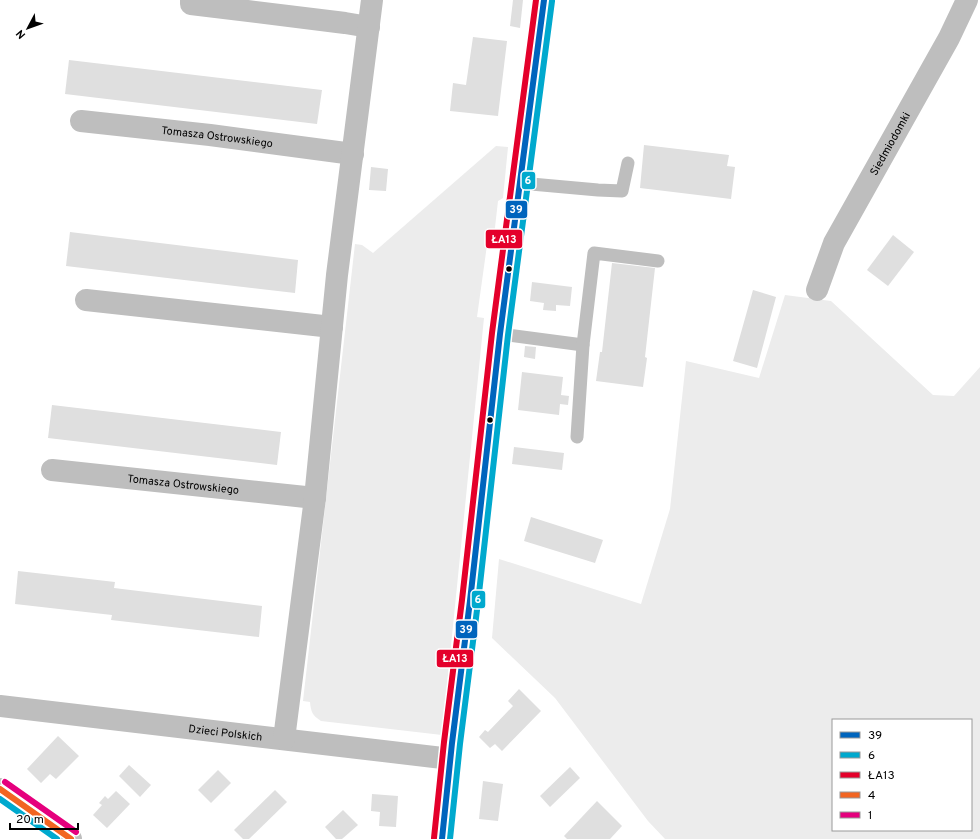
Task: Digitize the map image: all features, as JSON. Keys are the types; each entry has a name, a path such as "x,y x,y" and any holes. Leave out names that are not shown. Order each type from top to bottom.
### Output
{"street":[{"path":"192,0 191,4 368,27"},
{"path":"284,739 315,498 332,327 372,0"},
{"path":"442,839 500,334 544,0"},
{"name":"Siedmiodomki","path":"817,290 834,243 950,38 967,0"},
{"name":"Tomasza Ostrowskiego","path":"81,121 210,135 353,154"},
{"path":"86,300 332,327"},
{"name":"Tomasza Ostrowskiego","path":"52,470 315,498"},
{"name":"Dzieci Polskich","path":"0,706 451,759"},
{"path":"0,789 70,839"}],"lane":[{"path":"520,183 622,191 628,163"},
{"path":"577,437 583,345 594,253 658,261"},
{"path":"500,334 583,345"}],"shaded area":[{"path":"496,146 508,147 503,198 498,201 493,245 487,245 477,317 484,318 442,735 321,721 312,713 310,702 303,701 355,244 362,245 373,253"},
{"path":"785,295 831,301 933,395 954,396 980,367 980,839 665,839 648,821 555,698 492,638 499,559 641,604 670,509 686,361 759,378"}],"building":[{"path":"513,0 523,0 520,28 510,26"},
{"path":"473,37 507,41 498,116 450,111 453,83 466,85"},
{"path":"69,60 322,90 317,124 65,94"},
{"path":"644,145 729,155 727,166 735,167 731,199 640,188"},
{"path":"371,167 388,169 386,191 369,190"},
{"path":"70,232 298,260 295,293 66,266"},
{"path":"893,235 914,252 888,286 867,270"},
{"path":"612,263 655,268 643,387 596,381 600,352 602,352"},
{"path":"532,282 572,287 570,306 556,305 556,311 543,310 544,303 530,301"},
{"path":"753,290 776,297 757,368 733,361"},
{"path":"525,346 536,347 535,359 524,357"},
{"path":"522,372 563,377 561,395 569,396 568,405 560,404 559,415 518,410"},
{"path":"52,405 281,432 277,465 48,438"},
{"path":"514,447 564,453 562,470 512,464"},
{"path":"531,517 603,540 595,563 524,541"},
{"path":"18,571 115,582 114,588 262,606 259,637 111,620 112,615 15,604"},
{"path":"519,689 541,711 502,751 495,744 490,748 479,737 485,730 488,732 513,706 508,701"},
{"path":"58,736 79,756 56,779 50,774 41,783 27,769"},
{"path":"129,765 151,785 140,797 119,776"},
{"path":"570,767 580,778 550,807 540,796"},
{"path":"218,770 231,783 211,803 198,790"},
{"path":"483,781 503,784 498,821 479,819"},
{"path":"275,790 287,802 249,839 243,839 234,830"},
{"path":"116,791 130,804 107,828 93,815 102,805 99,803 105,796 108,799"},
{"path":"372,794 398,796 396,827 379,826 380,812 371,811"},
{"path":"597,801 622,826 610,839 567,839 564,836"},
{"path":"343,810 358,825 342,839 336,839 325,827"}],"transit line":[{"name":"ŁA13","path":"434,838 492,333 536,0"},
{"name":"39","path":"442,839 500,334 544,0"},
{"name":"6","path":"450,839 508,335 552,1"},
{"name":"1","path":"5,782 76,832"},
{"name":"4","path":"0,789 71,839"},
{"name":"6","path":"0,799 57,839"}]}
